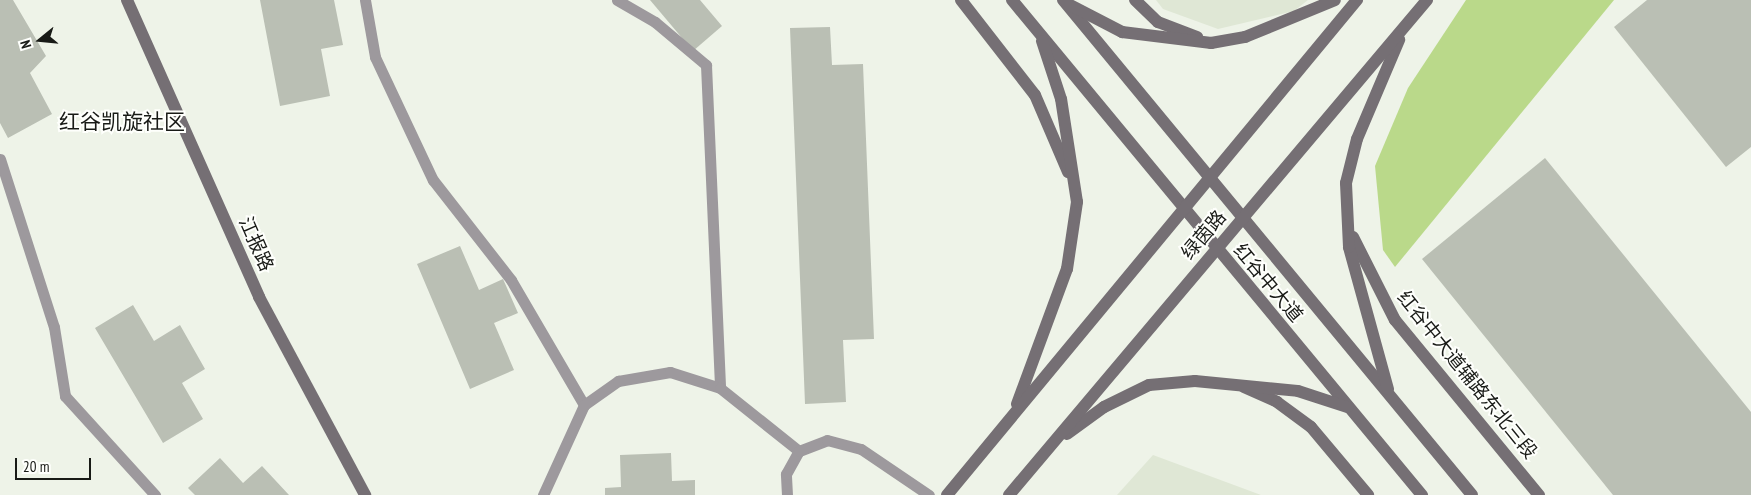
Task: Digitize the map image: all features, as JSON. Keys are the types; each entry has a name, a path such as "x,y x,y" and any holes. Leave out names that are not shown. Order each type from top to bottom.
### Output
{"main road":[{"name":"江报路","path":"127,0 259,297 365,495"},
{"path":"961,0 1035,95 1059,142 1078,202"},
{"name":"红谷中大道","path":"1012,0 1182,211 1422,495"},
{"path":"1135,0 1158,22 1211,43"},
{"path":"1064,1 1122,32 1211,43 1245,38 1335,0"},
{"name":"绿茵路","path":"947,495 1357,0"},
{"name":"绿茵路","path":"1009,495 1427,0"},
{"name":"红谷中大道","path":"1064,1 1472,495"},
{"path":"1389,394 1349,246 1346,220 1346,183 1356,139 1407,23"},
{"path":"1014,413 1067,269 1078,202 1061,100 1039,34"},
{"name":"红谷中大道辅路东北三段","path":"1346,220 1373,284 1395,320 1539,495"},
{"path":"1228,380 1277,402 1311,427 1368,495"},
{"path":"1051,446 1104,407 1149,385 1228,380 1298,391 1347,407"}],"lane":[{"path":"365,0 374,56 433,180 511,280 584,405"},
{"path":"617,0 655,22 706,65 720,388"},
{"path":"0,159 54,327 65,396 155,495"},
{"path":"543,495 584,405 618,381 670,372 720,388 799,451"},
{"path":"786,495 786,474 799,451 827,440 861,449 929,495"}],"shaded area":[{"path":"1156,0 1308,0 1294,11 1218,29 1163,9"},
{"path":"1153,455 1261,495 1117,495"}],"green space":[{"path":"1466,0 1614,0 1395,267 1383,250 1375,166 1408,88"}],"building":[{"path":"0,0 13,0 46,56 30,73 52,114 8,138 0,123"},
{"path":"260,0 334,0 343,45 321,49 330,96 280,106"},
{"path":"650,0 700,0 722,26 693,51"},
{"path":"1647,0 1751,0 1751,147 1726,167 1614,27"},
{"path":"830,27 832,65 863,64 874,339 843,340 846,402 805,404 790,28"},
{"path":"1545,158 1751,412 1751,495 1613,495 1422,259"},
{"path":"460,246 479,290 503,279 518,313 494,323 514,370 470,389 417,264"},
{"path":"133,305 154,341 180,325 205,369 182,383 203,419 163,443 95,328"},
{"path":"671,453 672,481 695,480 695,495 605,495 605,488 621,487 620,455"},
{"path":"220,458 243,483 262,466 289,495 195,495 188,488"}],"district":[{"name":"红谷凯旋社区","path":"122,122"}]}
